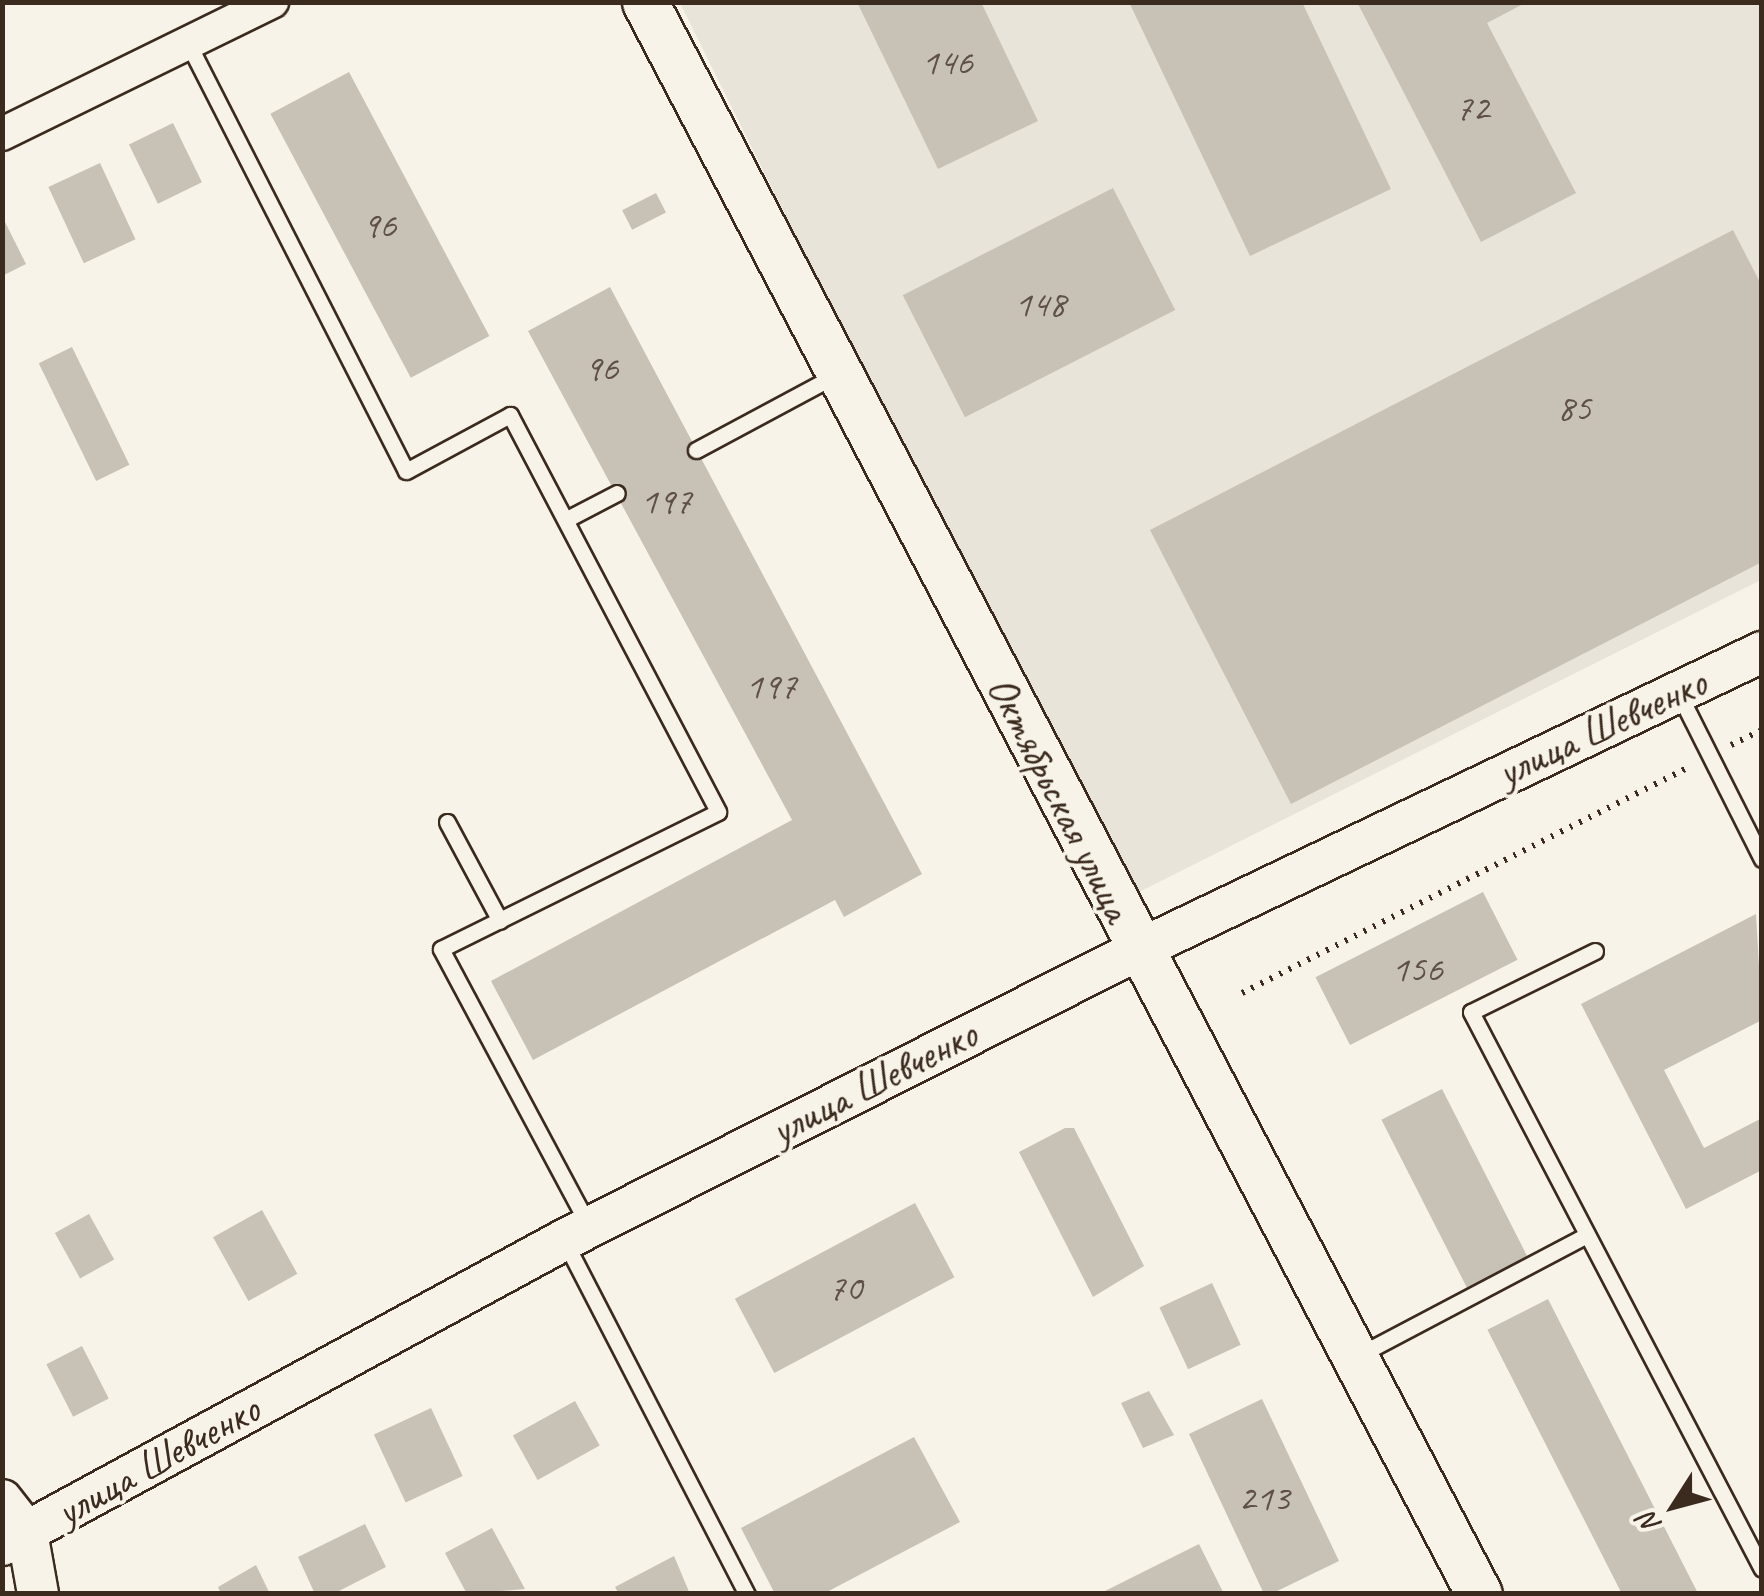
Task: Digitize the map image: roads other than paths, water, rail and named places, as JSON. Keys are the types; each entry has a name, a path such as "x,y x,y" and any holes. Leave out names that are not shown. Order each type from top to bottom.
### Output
{"main road":[{"name":"Октябрьская улица","path":"645,2 1138,950 1357,1356 1478,1594"}],"street":[{"path":"2,134 272,2"},
{"name":"улица Шевченко","path":"15,1539 577,1234 1138,950 1762,652"},
{"path":"2,1500 38,1594"}],"lane":[{"path":"188,44 406,471 510,416 718,812 441,948 747,1594"},
{"path":"696,450 838,374"},
{"path":"567,519 617,493"},
{"path":"1678,692 1762,859"},
{"path":"447,822 500,920"},
{"path":"1594,951 1471,1012 1762,1569"},
{"path":"1357,1356 1588,1235"}]}
